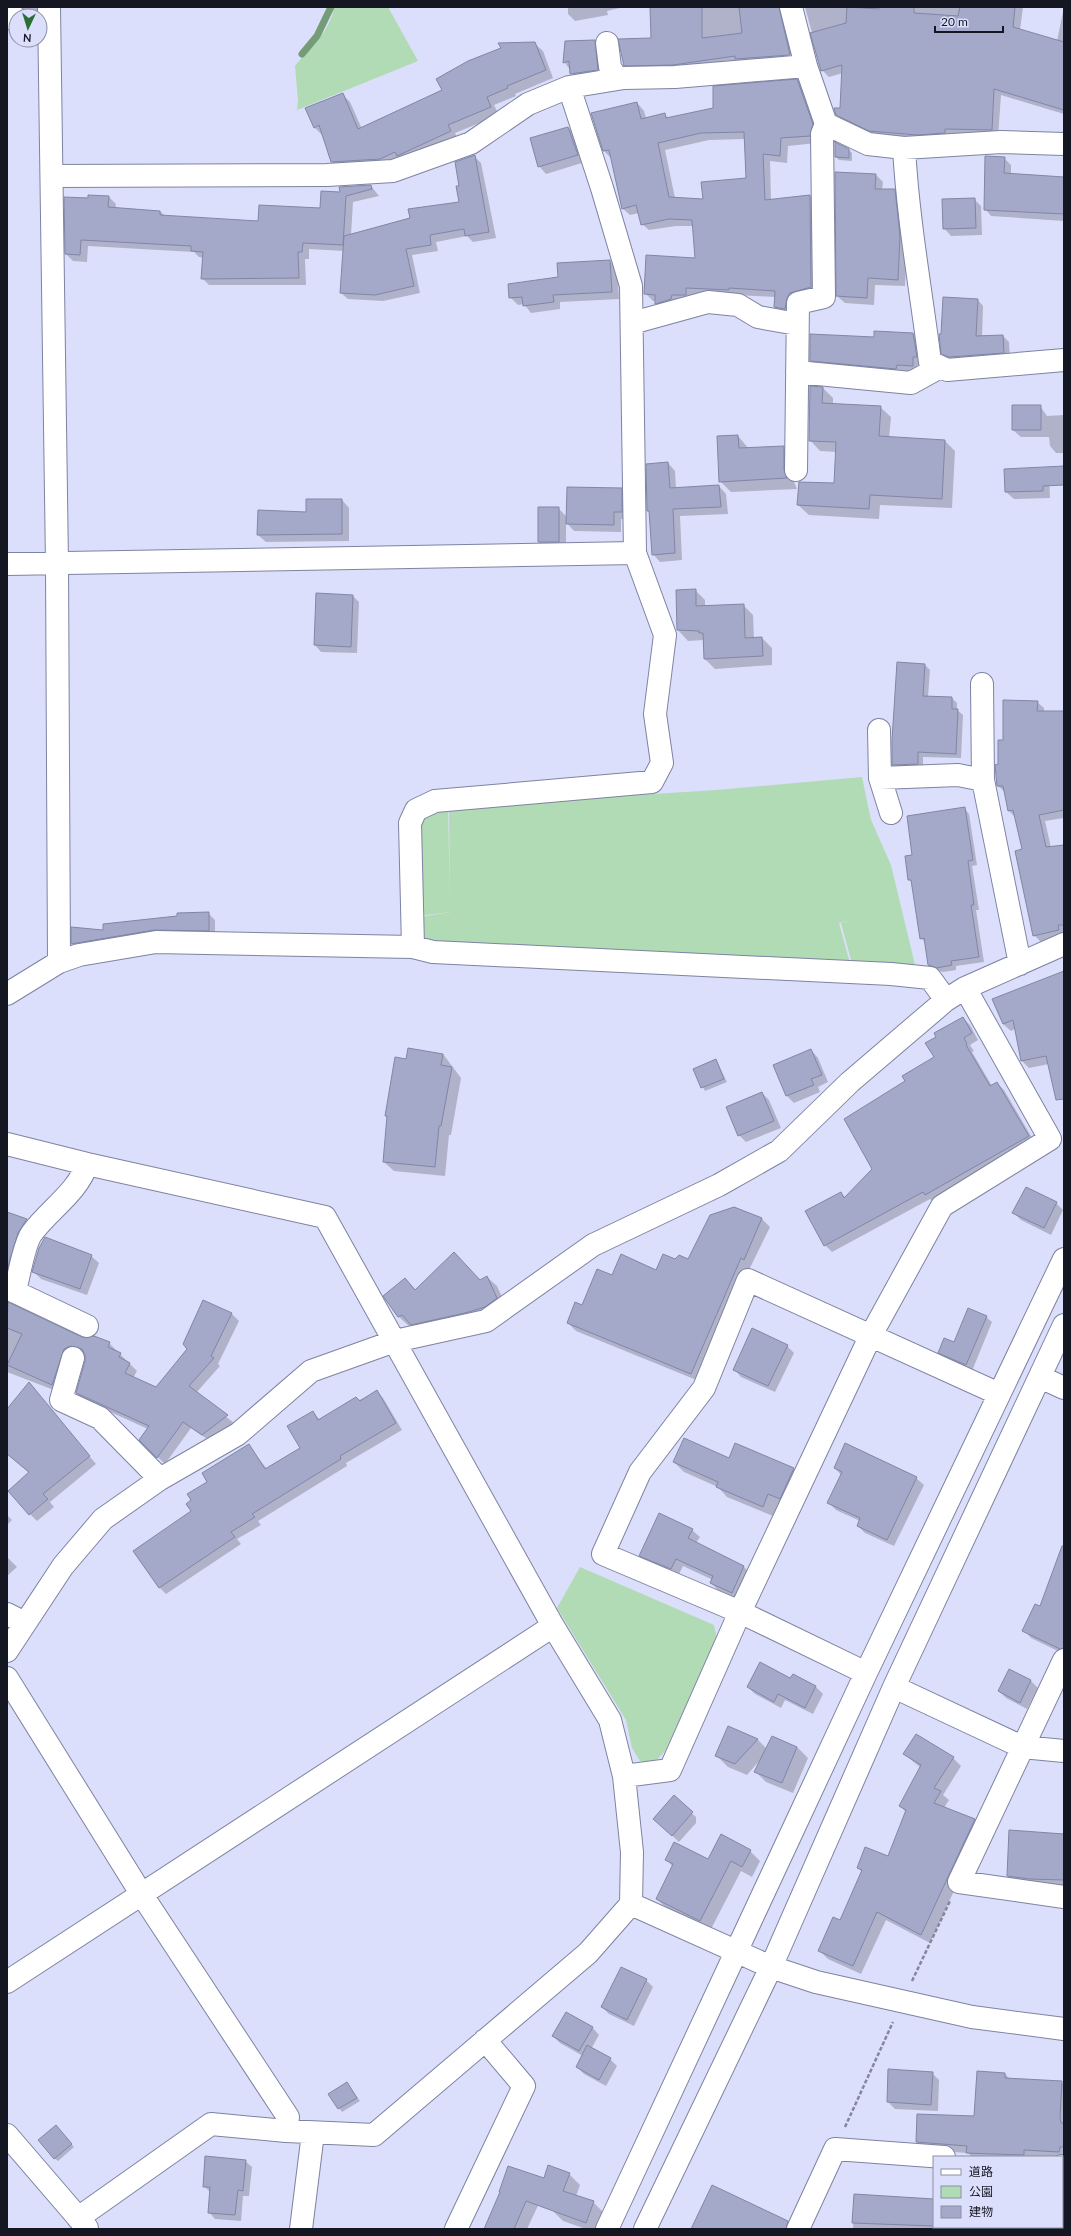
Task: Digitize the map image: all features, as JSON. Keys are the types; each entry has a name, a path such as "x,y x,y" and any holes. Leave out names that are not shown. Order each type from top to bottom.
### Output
{"street":[{"path":"791,7 806,66 826,124 822,134 824,297 798,303 796,470"},
{"path":"607,43 610,67 617,79"},
{"path":"47,48 52,176 57,564 59,962"},
{"path":"52,176 326,175 393,171 470,143 528,104 569,87 617,79 675,77 806,66"},
{"path":"413,948 410,823 416,810 435,800 652,782 662,763 655,714 665,635 635,553 631,286 569,87"},
{"path":"826,124 868,144 904,148 1000,142 1064,144"},
{"path":"904,148 907,201 919,273 930,362 940,368 948,370 1064,360"},
{"path":"632,323 708,302 738,305 758,317 797,324"},
{"path":"797,372 911,383 940,368"},
{"path":"7,564 635,553"},
{"path":"982,684 983,780 1020,964"},
{"path":"879,730 880,778 891,813"},
{"path":"880,778 958,775 983,780"},
{"path":"7,994 59,962 79,955 156,942 413,948 433,952 891,974 930,978 946,1000"},
{"path":"7,1650 16,1618 103,1519 160,1479 238,1434 310,1371 395,1341 486,1322 593,1245 718,1186 779,1151 850,1082 946,1000 965,988 1064,944"},
{"path":"624,1776 670,1770 740,1612 870,1337 942,1206 1050,1139 965,988"},
{"path":"7,1144 87,1164 325,1217 553,1626 610,1720 624,1776 632,1852 631,1904 588,1953 374,2135 286,2132 211,2124 83,2223 7,2135"},
{"path":"87,1164 84,1173 70,1191 31,1234 11,1290 87,1326"},
{"path":"608,2229 735,1952 866,1673 1064,1259"},
{"path":"866,1673 740,1612 603,1554 640,1472 704,1388 748,1280 870,1337 999,1394"},
{"path":"645,2229 771,1967 894,1687 1064,1325"},
{"path":"73,1358 61,1400 100,1418 160,1479"},
{"path":"1040,1377 1064,1388"},
{"path":"7,1982 553,1626"},
{"path":"1064,1660 959,1882 1064,1897"},
{"path":"7,1678 142,1895 288,2117 286,2132"},
{"path":"894,1687 1022,1747 1064,1751"},
{"path":"631,1904 735,1952 771,1967 816,1982 972,2017 1064,2030"},
{"path":"456,2229 524,2086 485,2040"},
{"path":"301,2229 313,2133"},
{"path":"798,2229 835,2149 933,2156"}],"green space":[{"path":"334,7 388,7 418,61 297,110 298,100 295,66 319,39 329,24"},
{"path":"862,777 871,820 891,865 916,969 853,967 841,923 852,920 839,923 851,967 420,942 420,917 451,912 419,916 419,817 448,807 450,901 449,807 716,790"},
{"path":"580,1567 714,1625 717,1639 665,1751 655,1762 640,1761 632,1748 626,1720 557,1608"}],"building":[{"path":"650,7 702,7 702,38 742,33 739,7 779,7 790,55 735,59 735,56 673,65 624,66 618,39 651,38"},
{"path":"847,7 879,9 879,7 914,7 914,13 958,16 960,7 1015,7 1013,27 1064,42 1064,110 994,89 992,130 945,129 945,133 917,135 869,131 836,115 834,108 840,108 842,65 821,71 810,33 846,23"},
{"path":"595,40 598,70 570,74 569,61 563,63 565,41"},
{"path":"535,42 546,70 507,86 508,88 487,97 491,107 448,125 451,131 397,156 395,152 380,159 331,162 319,125 314,128 305,108 343,93 358,129 442,90 436,79 468,61 501,48 498,43"},
{"path":"797,79 813,124 810,136 781,138 780,156 763,154 765,200 810,195 811,287 790,293 787,298 785,309 774,307 775,291 729,288 729,290 686,288 686,295 672,295 671,299 655,304 655,295 644,294 646,255 695,258 692,220 669,219 641,225 636,205 622,209 609,150 603,151 591,113 637,102 641,119 665,113 666,118 713,108 713,86","holes":["744,132 746,178 701,182 703,199 669,197 658,143 701,133"]},
{"path":"568,127 578,155 538,167 530,138"},
{"path":"835,142 849,149 849,158 835,157"},
{"path":"475,155 489,232 465,236 464,229 430,235 431,245 406,249 414,286 375,295 340,293 344,236 410,218 408,209 459,202 456,186 459,186 455,162"},
{"path":"985,156 1005,157 1004,173 1064,177 1064,214 984,210"},
{"path":"835,172 876,174 875,189 895,189 900,236 898,280 868,278 867,298 836,296"},
{"path":"371,185 372,189 346,196 343,245 303,243 302,252 298,252 299,278 201,279 203,252 191,251 191,246 81,240 80,255 65,254 64,197 88,198 88,195 109,196 108,207 160,211 160,215 258,221 259,205 320,208 321,191 340,192 339,187"},
{"path":"975,198 976,228 943,229 942,199"},
{"path":"610,260 612,292 553,295 554,302 523,306 522,297 509,298 508,284 558,277 557,263"},
{"path":"943,297 978,299 976,336 1003,335 1004,353 949,357 941,354 939,334 941,334"},
{"path":"874,331 913,333 917,357 913,357 913,366 897,365 896,369 810,361 810,334 874,337"},
{"path":"810,386 823,387 822,403 881,406 879,436 945,440 942,499 870,495 869,509 797,505 799,482 834,483 836,442 809,441"},
{"path":"1012,405 1041,405 1041,430 1012,430"},
{"path":"738,435 739,448 784,446 784,470 787,478 719,482 717,436"},
{"path":"668,462 670,488 719,485 721,507 673,509 675,553 652,555 649,511 647,511 646,464"},
{"path":"1064,466 1064,485 1043,486 1043,491 1005,492 1004,469"},
{"path":"567,487 622,488 622,512 614,512 614,525 566,524"},
{"path":"306,499 342,499 342,534 257,535 258,510 306,512"},
{"path":"538,507 559,507 559,542 538,542"},
{"path":"696,589 696,606 744,604 745,638 762,637 763,656 704,659 703,633 699,633 699,631 677,630 676,590"},
{"path":"316,593 353,595 351,647 314,645"},
{"path":"897,662 925,664 923,696 952,697 952,709 958,709 956,754 918,752 918,764 892,765 892,740"},
{"path":"1003,700 1038,701 1037,711 1064,711 1064,810 1039,815 1046,847 1064,845 1064,925 1058,925 1059,930 1033,936 1015,851 1022,849 1013,810 1008,811 1003,786 997,786 995,765 998,764 998,740 1003,740"},
{"path":"965,807 973,860 968,861 974,905 971,905 979,957 951,961 952,965 937,968 928,965 924,938 920,939 911,880 908,880 905,856 912,855 907,816"},
{"path":"209,912 209,931 154,930 71,944 71,927 103,930 103,924 177,916 177,913"},
{"path":"1064,971 1064,1099 1056,1100 1046,1056 1021,1061 1013,1020 1003,1024 992,999"},
{"path":"963,1017 972,1033 964,1038 967,1044 966,1045 990,1086 997,1082 1029,1136 925,1195 923,1192 824,1246 805,1211 841,1192 844,1198 872,1169 844,1119 905,1081 902,1076 934,1057 925,1043 936,1037 934,1033"},
{"path":"408,1048 443,1054 441,1065 452,1067 441,1126 439,1126 435,1167 383,1162 387,1116 385,1116 395,1057 406,1059"},
{"path":"811,1049 822,1075 811,1079 814,1085 786,1096 773,1065"},
{"path":"716,1059 724,1079 701,1088 693,1069"},
{"path":"762,1092 774,1121 738,1136 726,1107"},
{"path":"1026,1187 1057,1202 1044,1228 1012,1213"},
{"path":"734,1207 762,1218 744,1260 741,1258 691,1374 567,1323 575,1302 582,1305 597,1269 612,1275 621,1254 656,1270 663,1254 675,1259 679,1255 688,1259 710,1215"},
{"path":"7,1212 27,1219 18,1233 7,1270"},
{"path":"45,1237 92,1255 80,1289 32,1272 39,1248"},
{"path":"454,1252 480,1280 487,1276 497,1298 485,1307 411,1325 402,1315 398,1317 383,1296 405,1278 415,1290"},
{"path":"203,1300 232,1313 211,1356 214,1358 189,1386 228,1415 202,1435 183,1422 157,1458 139,1440 149,1426 76,1393 85,1361 85,1355 82,1349 70,1346 64,1349 52,1385 7,1365 22,1334 7,1328 8,1302 82,1337 94,1336 110,1342 108,1347 121,1353 119,1357 130,1363 125,1373 156,1387 187,1349 183,1344"},
{"path":"968,1308 987,1316 966,1365 938,1353 944,1338 954,1342"},
{"path":"752,1328 788,1345 768,1386 733,1370"},
{"path":"29,1382 90,1456 43,1494 48,1499 29,1515 8,1491 29,1472 7,1454 7,1409"},
{"path":"377,1390 396,1423 340,1456 341,1459 252,1514 255,1517 231,1532 235,1537 159,1588 133,1551 191,1511 186,1504 191,1500 187,1494 207,1482 202,1473 249,1444 265,1469 300,1448 287,1426 313,1411 318,1420 356,1397 360,1401"},
{"path":"684,1438 729,1458 735,1443 794,1468 780,1499 768,1494 763,1507 716,1487 718,1482 673,1462"},
{"path":"845,1443 917,1477 887,1540 857,1526 860,1518 827,1503 842,1472 834,1468"},
{"path":"659,1513 693,1529 688,1538 744,1566 732,1593 710,1583 713,1576 676,1559 671,1569 639,1556"},
{"path":"1062,1546 1064,1546 1064,1648 1060,1649 1022,1631 1035,1604 1040,1606"},
{"path":"760,1662 790,1678 793,1674 816,1686 805,1708 778,1694 774,1702 747,1687"},
{"path":"1009,1669 1031,1680 1020,1703 998,1691"},
{"path":"728,1726 758,1739 735,1764 715,1756"},
{"path":"916,1734 954,1757 934,1788 941,1791 934,1803 975,1819 921,1935 877,1912 853,1966 818,1951 833,1917 840,1920 862,1870 857,1868 865,1847 888,1856 906,1810 899,1806 921,1765 903,1754"},
{"path":"772,1736 797,1747 782,1783 754,1772"},
{"path":"674,1795 693,1812 672,1836 653,1819"},
{"path":"1009,1830 1064,1834 1064,1880 1029,1879 1007,1876"},
{"path":"721,1834 751,1850 742,1867 731,1861 700,1921 656,1899 673,1864 665,1860 674,1842 708,1859"},
{"path":"621,1967 647,1979 627,2020 601,2007"},
{"path":"566,2012 593,2027 579,2051 552,2036"},
{"path":"587,2045 611,2058 599,2080 576,2067"},
{"path":"888,2069 933,2072 931,2105 887,2102"},
{"path":"977,2071 1005,2073 1005,2078 1062,2081 1060,2118 1061,2123 1064,2123 1064,2147 1060,2147 1059,2152 1024,2150 1024,2155 993,2154 966,2153 967,2146 916,2142 917,2114 974,2116"},
{"path":"347,2082 357,2098 338,2109 328,2094"},
{"path":"56,2125 72,2144 54,2159 38,2140"},
{"path":"205,2156 246,2160 243,2191 238,2190 235,2215 208,2213 210,2187 203,2187"},
{"path":"548,2165 570,2173 563,2191 594,2201 586,2223 526,2201 514,2229 484,2229 500,2192 508,2166 544,2178"},
{"path":"712,2185 788,2221 786,2229 691,2229"},
{"path":"854,2194 933,2199 933,2226 852,2223"}],"waterway":[{"path":"302,54 317,36 331,7"}]}
